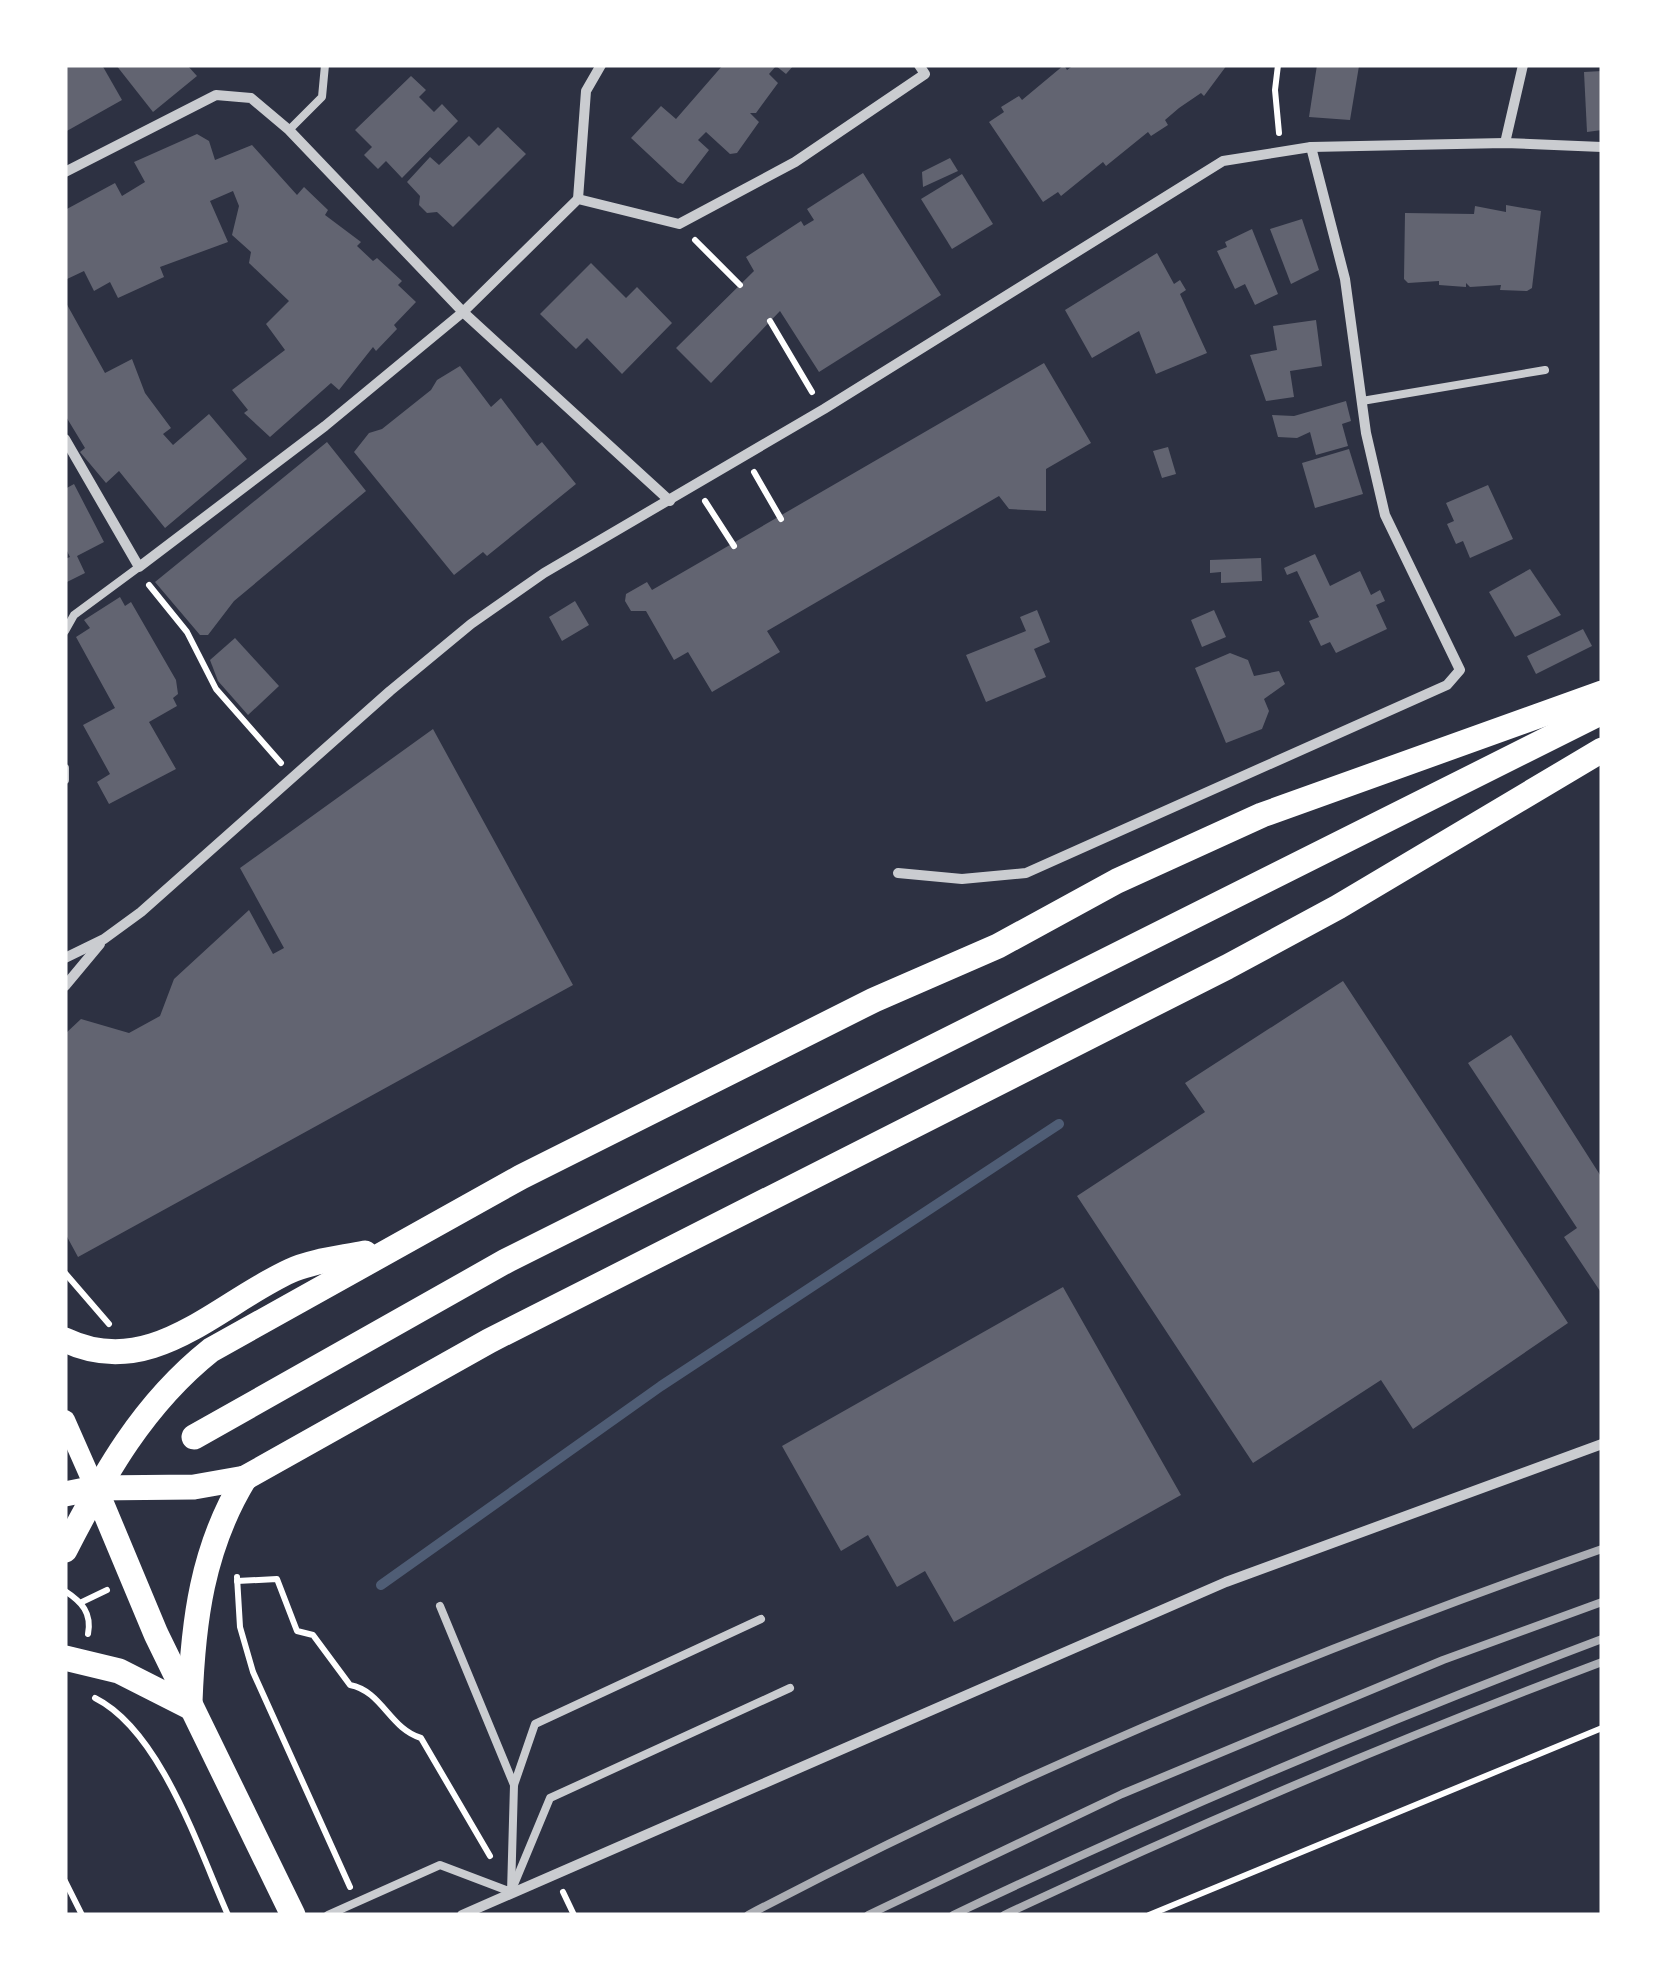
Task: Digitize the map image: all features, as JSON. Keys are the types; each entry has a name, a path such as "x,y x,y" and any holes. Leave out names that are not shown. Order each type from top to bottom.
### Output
{"main road":[{"path":"65,1550 95,1488 146,1414 184,1371 211,1350 389,1248 718,1076 874,1000 998,946 1117,882 1262,816 1602,693"},
{"path":"194,1438 506,1261 1602,712"},
{"path":"65,1494 95,1488 194,1486 246,1478 489,1341 1290,933 1602,750"},
{"path":"65,1340 111,1354 132,1354 186,1332 292,1270 389,1248"},
{"path":"65,1420 190,1707 293,1915"},
{"path":"190,1707 204,1570 222,1518 246,1478"},
{"path":"75,1652 190,1707"}],"street":[{"path":"65,439 139,566 325,426 462,312 578,199 586,92 600,65"},
{"path":"578,199 679,224 795,162 925,74 919,65"},
{"path":"1505,144 1523,65"},
{"path":"65,172 216,95 251,98 290,130 462,312 670,501"},
{"path":"898,873 962,879 1026,873 1447,686 1460,670 1385,514 1362,401 1344,279 1311,147"},
{"path":"65,986 104,939 471,624 544,572 824,409 1222,160 1311,147 1602,147"},
{"path":"65,958 104,939"},
{"path":"462,1915 1226,1582 1602,1444"}],"lane":[{"path":"290,130 322,97 326,65"},
{"path":"1362,401 1545,370"},
{"path":"65,631 74,615 139,566"},
{"path":"65,768 65,780"},
{"path":"440,1606 514,1785"},
{"path":"511,1892 514,1785 535,1724 762,1619"},
{"path":"511,1892 550,1798 790,1688"},
{"path":"328,1915 440,1865 511,1892"}],"path":[{"path":"1278,65 1275,90 1281,152"},
{"path":"679,224 740,285"},
{"path":"770,321 824,409"},
{"path":"744,456 781,519"},
{"path":"695,486 734,546"},
{"path":"139,566 151,589 187,632 216,689 295,777"},
{"path":"65,1272 108,1320 111,1338"},
{"path":"235,1571 240,1627 253,1672 356,1899"},
{"path":"237,1580 277,1579 297,1631 313,1635 350,1685 366,1688 405,1734 422,1738 511,1892"},
{"path":"65,1591 82,1602 90,1622 75,1652"},
{"path":"82,1602 96,1596"},
{"path":"90,1696 132,1725 184,1820 228,1915"},
{"path":"1149,1915 1602,1728"},
{"path":"65,1882 82,1915"}],"building":[{"path":"65,65 102,65 122,100 65,132"},
{"path":"116,65 187,65 197,76 153,112"},
{"path":"723,65 794,65 786,74 776,66 769,74 778,83 756,113 750,113 759,122 737,153 730,154 706,132 698,140 709,150 683,184 631,138 661,106 676,119"},
{"path":"1064,65 1067,70 1074,65 1227,65 1204,96 1201,93 1165,120 1168,125 1151,136 1148,132 1061,196 1058,192 1043,202 989,122 1004,112 1001,107 1019,96 1022,100"},
{"path":"1317,65 1359,66 1350,120 1309,117"},
{"path":"1602,71 1602,130 1587,132 1584,72"},
{"path":"411,76 426,90 419,97 434,112 442,104 458,121 402,178 386,161 378,169 364,155 372,147 355,130"},
{"path":"498,127 526,154 453,227 437,212 427,213 419,205 420,196 407,182 430,157 439,165 469,136 479,146"},
{"path":"197,134 209,141 215,160 252,145 297,195 304,187 328,210 325,215 361,242 357,246 402,281 398,285 416,302 394,325 397,329 376,351 373,347 339,390 331,383 270,437 244,413 248,410 232,390 285,350 266,324 289,301 249,263 251,252 232,235 239,206 233,191 210,201 228,242 160,267 164,277 118,298 110,282 94,291 84,271 65,280 65,210 115,183 122,196 145,182 134,162"},
{"path":"950,158 958,171 923,187 922,172"},
{"path":"863,173 941,295 819,372 780,311 711,383 676,348 754,271 746,257 801,221 804,226 814,220 807,209"},
{"path":"962,174 993,224 952,249 921,199"},
{"path":"1506,205 1541,211 1532,288 1500,290 1501,285 1470,287 1466,283 1466,287 1439,285 1439,281 1408,283 1404,279 1405,213 1474,214 1475,206 1506,212"},
{"path":"1302,219 1319,270 1291,284 1270,229"},
{"path":"1252,229 1278,294 1255,305 1245,284 1235,289 1217,251 1227,247 1225,242"},
{"path":"1157,253 1174,284 1180,280 1186,290 1180,294 1207,353 1156,374 1139,331 1092,358 1065,310"},
{"path":"591,263 626,298 637,287 672,323 622,374 587,338 576,349 540,314"},
{"path":"65,301 105,373 132,359 145,393 171,428 163,434 173,445 209,414 247,459 165,528 119,471 106,483 80,452 85,448 65,415"},
{"path":"1316,320 1322,366 1290,371 1294,397 1266,401 1250,355 1277,350 1273,326"},
{"path":"1044,363 1091,443 1046,469 1046,511 1009,509 999,496 767,631 780,652 712,692 688,652 674,660 646,611 631,611 625,601 626,594 647,582 652,590"},
{"path":"460,366 491,407 501,398 537,446 542,442 576,484 487,556 483,552 454,575 354,452 369,433 382,429 431,390 437,380"},
{"path":"1346,401 1351,421 1342,424 1348,446 1316,455 1310,432 1297,438 1278,437 1272,415 1294,416"},
{"path":"327,442 366,491 234,601 208,635 200,635 155,582"},
{"path":"1168,447 1176,474 1162,478 1153,451"},
{"path":"1349,449 1363,494 1315,508 1302,463"},
{"path":"74,484 104,542 77,556 85,573 65,583 65,559 70,557 65,547 65,489"},
{"path":"1488,485 1513,539 1470,558 1463,541 1456,544 1447,524 1454,521 1446,503"},
{"path":"1315,554 1330,586 1360,571 1371,595 1380,590 1385,601 1376,605 1387,629 1336,653 1330,642 1321,646 1309,621 1319,617 1297,571 1287,575 1284,568"},
{"path":"1261,558 1262,581 1221,583 1221,572 1210,573 1210,560"},
{"path":"1530,569 1561,615 1515,637 1489,592"},
{"path":"120,597 125,606 131,602 176,680 178,694 173,698 177,706 149,722 176,769 109,804 97,782 110,774 83,725 115,708 76,637 90,628 84,620"},
{"path":"575,601 589,625 562,641 549,617"},
{"path":"1037,610 1050,642 1034,649 1046,677 986,702 966,655 1026,631 1020,617"},
{"path":"1214,610 1226,637 1202,647 1191,620"},
{"path":"1583,629 1592,646 1536,674 1527,656"},
{"path":"235,638 279,686 248,715 218,681 210,660"},
{"path":"1230,653 1248,660 1254,676 1279,671 1285,684 1264,699 1269,711 1262,729 1226,743 1195,668"},
{"path":"433,729 573,985 78,1257 65,1233 65,1034 81,1019 129,1033 160,1016 174,979 249,910 273,954 284,948 240,868"},
{"path":"1343,981 1568,1323 1413,1429 1381,1380 1253,1463 1077,1196 1205,1112 1185,1083"},
{"path":"1511,1035 1602,1178 1602,1294 1564,1237 1577,1228 1468,1063"},
{"path":"1063,1287 1181,1495 954,1622 925,1571 897,1587 868,1535 841,1551 782,1446"}],"waterway":[{"path":"381,1585 661,1386 1059,1124"}],"railway":[{"path":"748,1915 956,1811 1168,1716 1384,1629 1602,1549"},
{"path":"868,1915 1122,1794 1443,1660 1602,1602"},
{"path":"953,1915 1275,1770 1602,1639"},
{"path":"1004,1915 1301,1783 1602,1662"}]}
